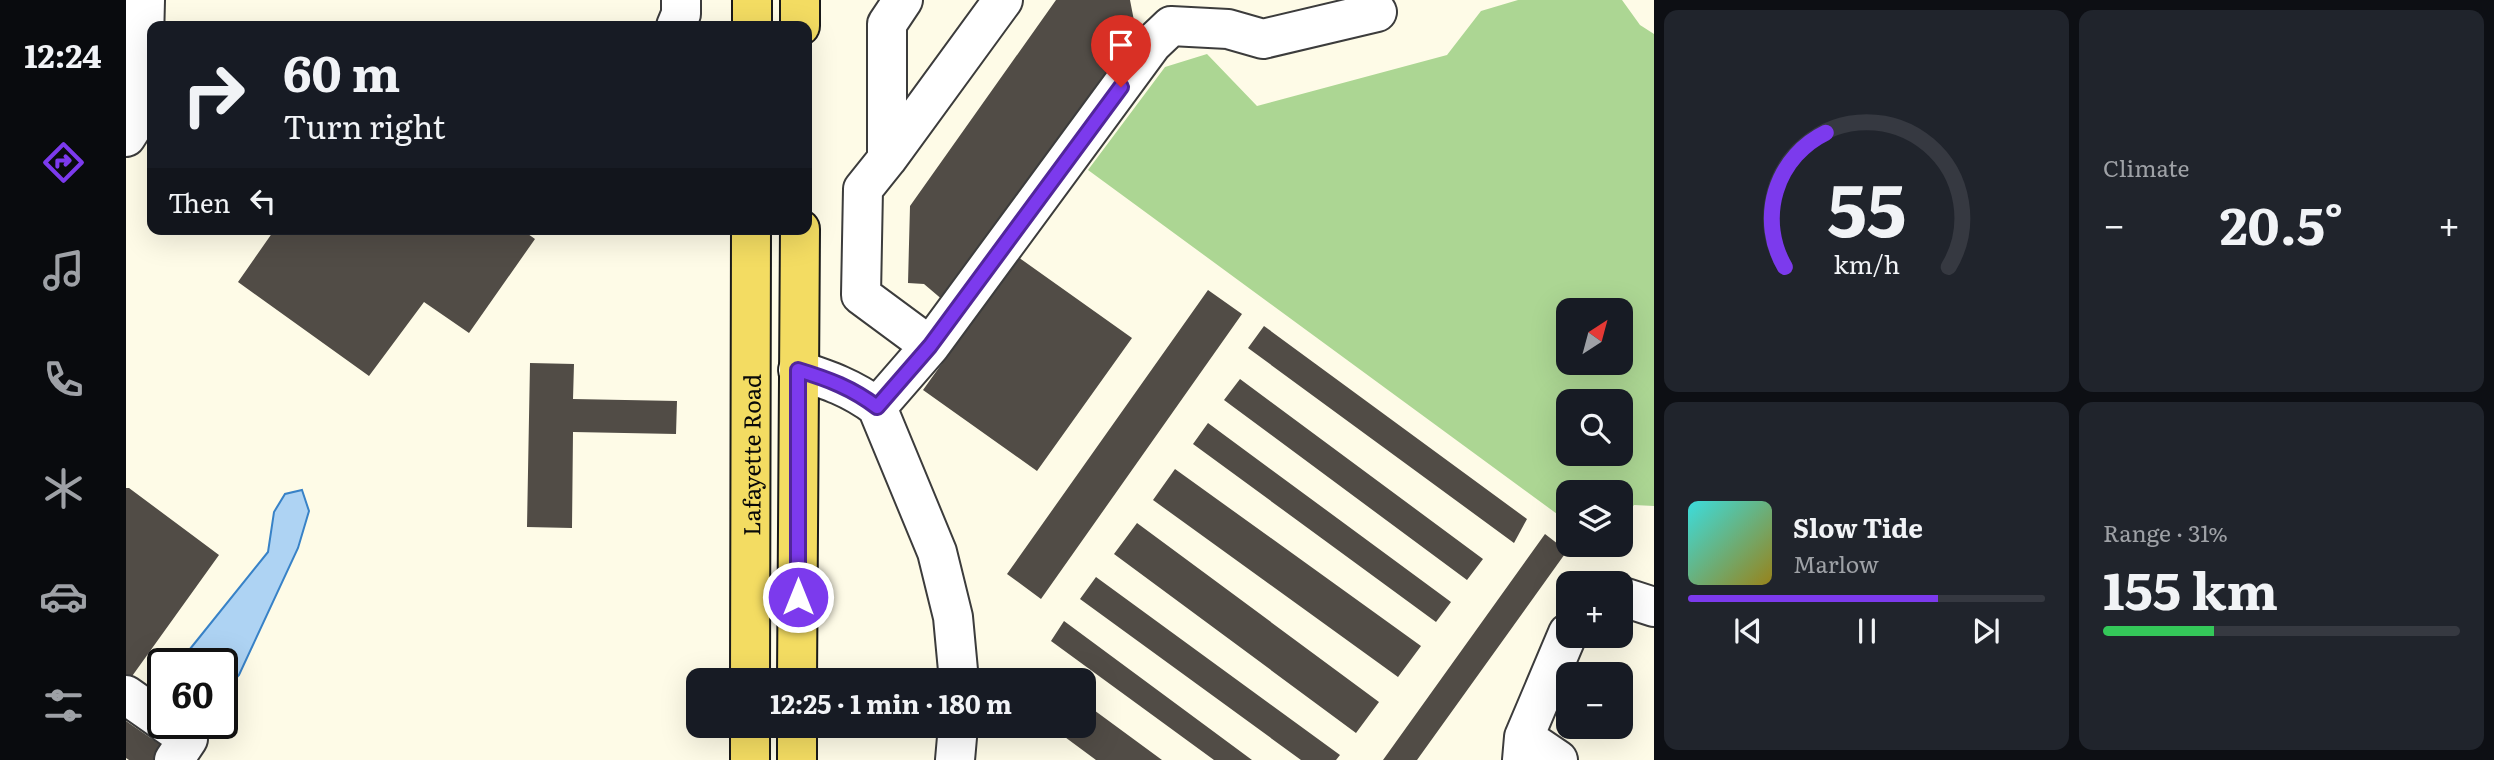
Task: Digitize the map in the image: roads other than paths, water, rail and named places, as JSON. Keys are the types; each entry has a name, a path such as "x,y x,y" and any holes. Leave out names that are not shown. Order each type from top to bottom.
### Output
{"main road":[{"path":"752,0 752,21"},
{"path":"800,0 800,21"},
{"name":"Lafayette Road","path":"750,668 751,235"},
{"name":"Lafayette Road","path":"797,668 800,235"},
{"path":"750,738 750,760"},
{"path":"797,738 797,760"}],"lane":[{"path":"126,137 138,118 143,80 145,0"},
{"path":"887,159 887,24 904,0"},
{"path":"930,346 862,295 863,189 1003,0"},
{"path":"877,407 930,346 1152,44 1180,13 1218,15 1263,39 1377,12"},
{"path":"798,370 848,387 877,407 937,552 953,617 958,668"},
{"path":"1633,600 1654,607"},
{"path":"1558,760 1523,749 1562,648"},
{"path":"126,695 147,710"},
{"path":"955,760 957,738"},
{"path":"174,760 188,739"}],"water":[{"path":"302,490 309,511 298,548 238,676 238,648 191,648 268,552 274,512 285,494"}]}
